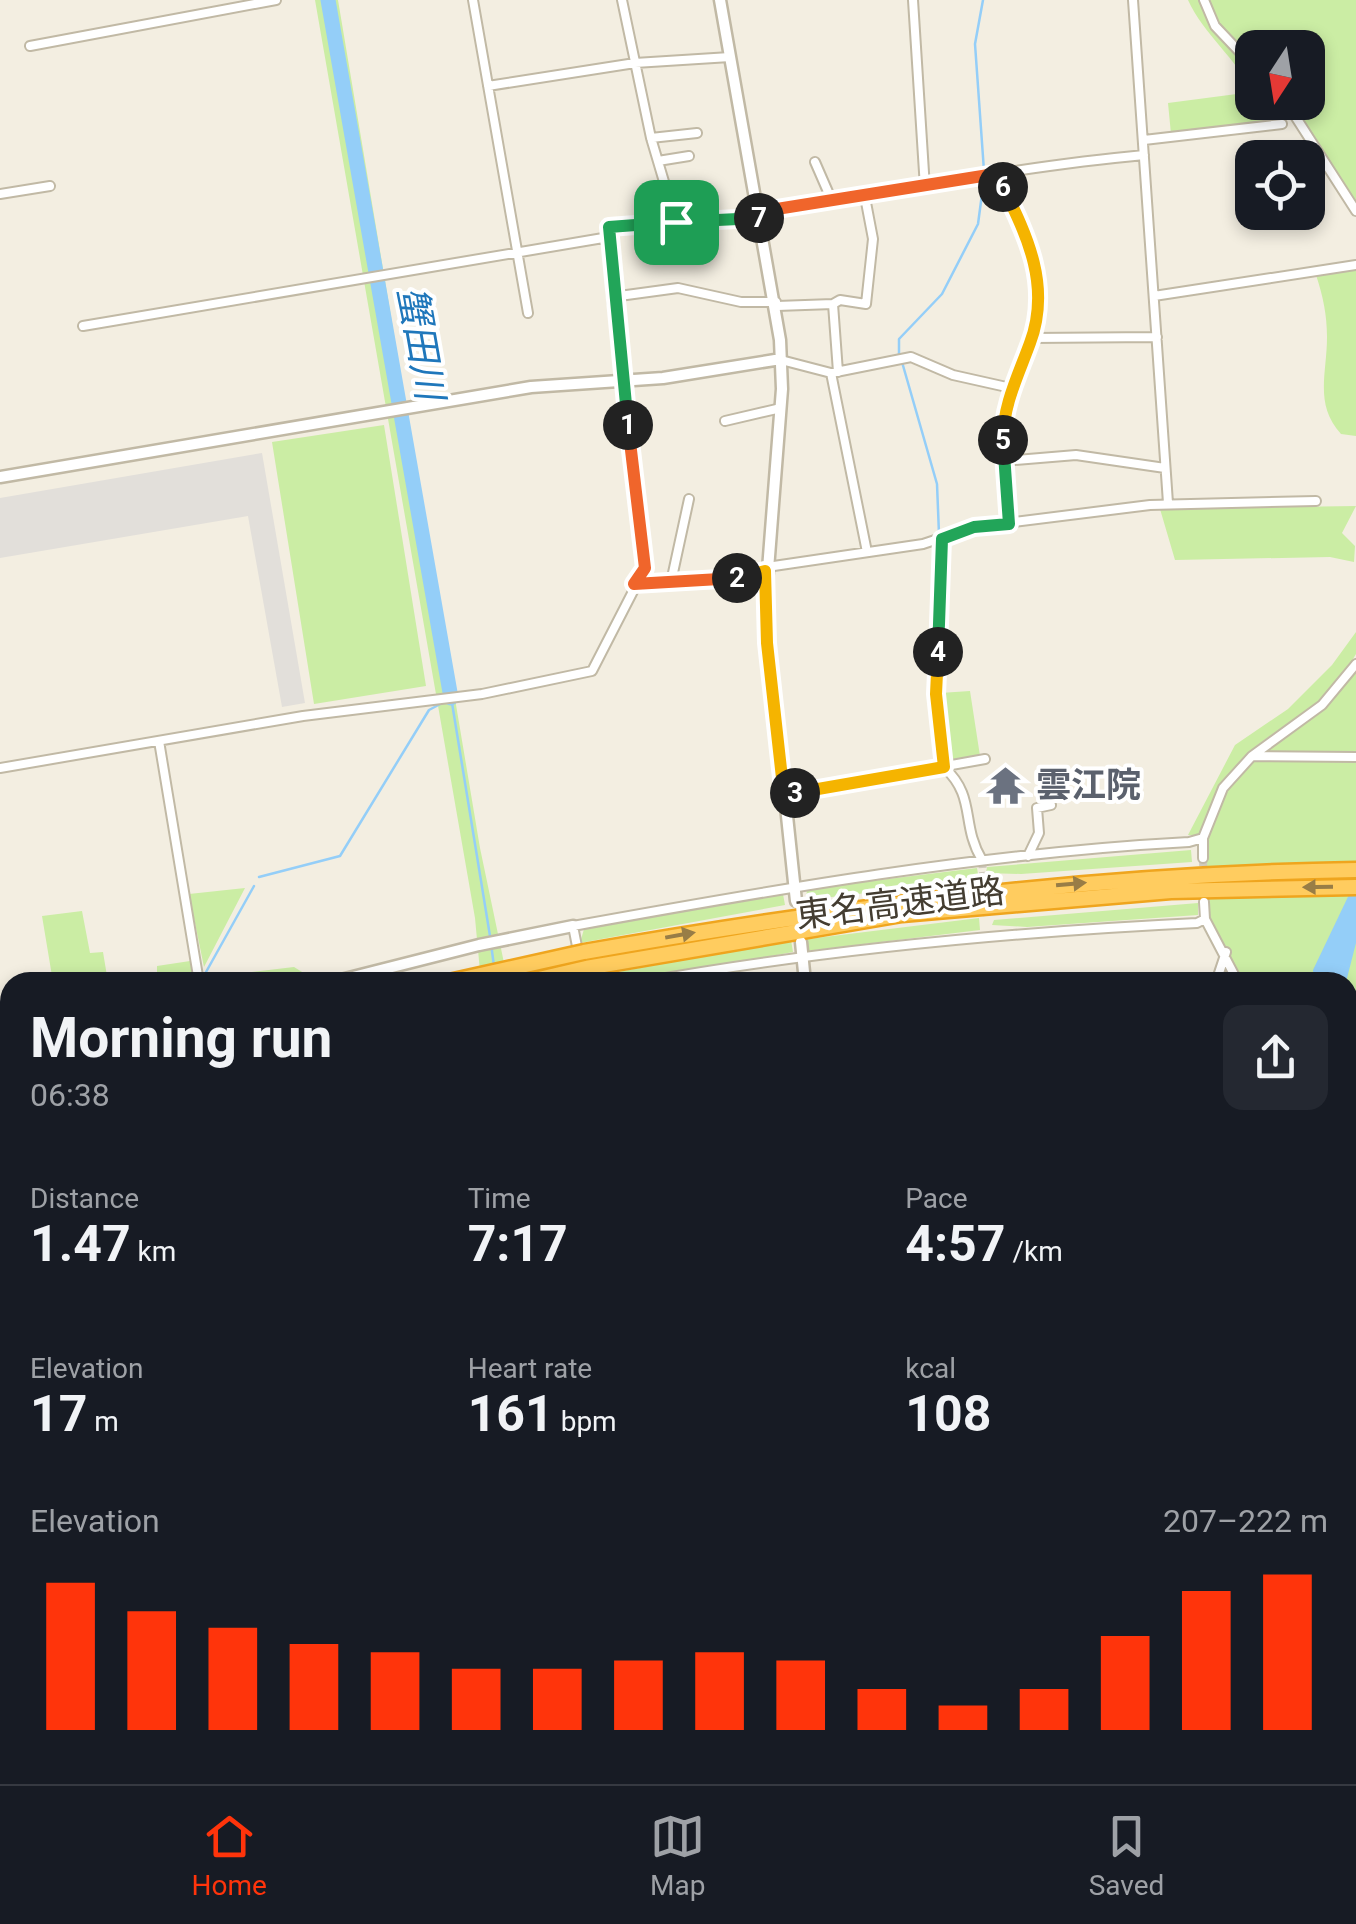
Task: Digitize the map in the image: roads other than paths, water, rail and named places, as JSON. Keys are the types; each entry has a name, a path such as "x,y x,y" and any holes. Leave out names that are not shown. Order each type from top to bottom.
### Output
{"highway":[{"name":"東名高速道路","path":"494,972 770,919 966,893 1287,871 1356,870"},
{"name":"東名高速道路","path":"617,972 902,914 1171,891 1356,887"}],"street":[{"path":"30,46 276,0"},
{"path":"473,0 528,314"},
{"path":"622,0 652,138 676,222"},
{"path":"720,0 776,304 782,360 765,569 767,643 796,902"},
{"path":"913,0 926,188"},
{"path":"1133,0 1168,503"},
{"path":"1204,0 1216,26 1235,47"},
{"path":"488,86 635,63 730,57"},
{"path":"1298,120 1356,210"},
{"path":"1144,140 1282,124"},
{"path":"652,138 696,133"},
{"path":"0,768 303,716 482,694 592,672 645,568 612,297 609,227 759,216 1001,173 1144,155"},
{"path":"658,161 689,156"},
{"path":"815,162 832,201"},
{"path":"1001,173 1003,188 1026,229 1038,277 1032,338 1011,388 1002,461 1009,524"},
{"path":"0,194 50,186"},
{"path":"694,192 698,222"},
{"path":"612,297 678,288 741,302 834,304 840,300 866,304 872,239 865,197"},
{"path":"83,326 609,237"},
{"path":"1154,296 1356,265"},
{"path":"834,304 834,372 867,552"},
{"path":"1032,338 1156,338"},
{"path":"0,477 551,385 782,360 834,372 911,356 954,375 1011,388"},
{"path":"725,421 781,408"},
{"path":"1002,461 1076,455 1166,468"},
{"path":"671,582 689,500"},
{"path":"634,584 728,580 765,569 942,539 974,527 1168,503 1316,501"},
{"path":"942,539 936,694 944,767 962,784 970,836 982,860"},
{"path":"1203,858 1203,838 1223,788 1252,756 1322,706 1356,664"},
{"path":"159,741 197,972"},
{"path":"1252,756 1356,757"},
{"path":"784,796 984,759"},
{"path":"1028,856 1039,833 1036,808 1050,806"},
{"path":"376,972 479,945 794,886 982,860 1203,838"},
{"path":"1204,902 1205,919 1234,972"},
{"path":"988,919 990,934"},
{"path":"705,972 802,956 990,934 1205,919"},
{"path":"573,926 582,972"},
{"path":"801,942 804,972"},
{"path":"1219,972 1226,952"}],"water":[{"path":"1356,880 1356,943 1349,972 1313,970"}],"waterway":[{"name":"蟹田川","path":"328,0 451,698"},
{"path":"983,0 975,44 984,171"},
{"path":"899,354 899,339 942,294 978,224 984,179"},
{"path":"902,362 937,484 939,534"},
{"path":"259,877 340,856 429,710 444,702"},
{"path":"452,703 490,936"},
{"path":"206,972 254,886"},
{"path":"491,944 494,966"}],"tunnel":[{"path":"1203,858 1204,902"},
{"path":"982,860 987,919"}],"place":[{"name":"雲江院","path":"1006,785"}]}
